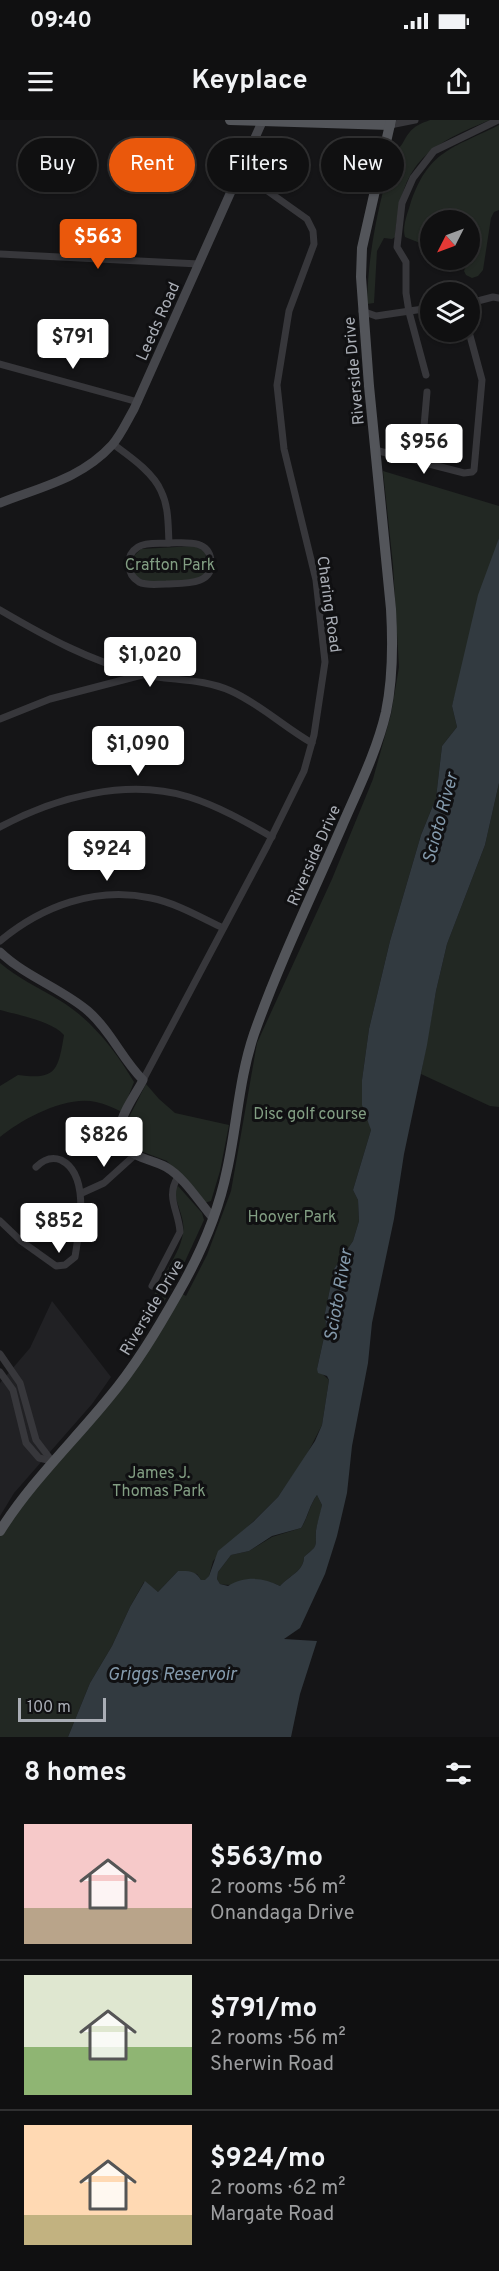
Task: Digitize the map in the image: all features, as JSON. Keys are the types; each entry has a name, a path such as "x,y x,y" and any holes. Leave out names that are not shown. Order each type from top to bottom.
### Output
{"main road":[{"path":"230,120 390,122"},
{"name":"Riverside Drive","path":"0,1531 23,1496 107,1401 141,1355 196,1261 213,1218 227,1172 245,1068 253,1036 279,967 371,759 387,709 393,640 362,311 362,248 390,122"}],"street":[{"path":"390,122 415,120"},
{"path":"426,375 409,312 406,293 406,262 397,247 402,203 413,178 434,152 498,120"},
{"name":"Leeds Road","path":"255,138 262,122"},
{"name":"Leeds Road","path":"0,503 60,482 75,474 113,444 138,402 231,192"},
{"name":"Charing Road","path":"142,1080 272,837 304,771 312,743 325,662 316,580 284,449 277,385 289,311 314,244 313,231 307,219 269,192"},
{"path":"0,254 199,264"},
{"path":"480,300 499,298"},
{"path":"362,311 376,316 420,310"},
{"path":"375,450 468,473 472,472 476,466 482,380 472,342"},
{"path":"0,364 138,402"},
{"path":"422,461 427,392"},
{"path":"113,444 148,474 161,490 167,509 169,543"},
{"path":"169,543 194,543 203,546 212,562 210,572 204,579 195,583 146,585 137,581 130,573 128,564 131,555 137,548 147,544 169,543"},
{"path":"0,610 79,654 109,665 145,675 191,680 231,691 312,743"},
{"path":"0,719 50,699 145,675"},
{"path":"0,827 42,807 109,790 141,789 190,797 234,816 272,837"},
{"path":"0,941 23,923 45,911 84,898 111,894 151,898 170,903 223,928"},
{"path":"0,952 20,969 65,994 90,1012 108,1033 142,1080 119,1129 119,1137 123,1145 135,1154 166,1167 178,1177 213,1218"},
{"path":"82,1193 104,1183 121,1170 135,1154"},
{"path":"0,1221 47,1262 56,1266 65,1265 75,1257 82,1193 72,1170 61,1160 49,1159 36,1167"},
{"path":"152,1286 180,1232 180,1223 171,1196 172,1186 178,1177"},
{"path":"0,1354 20,1383 36,1440 52,1461"},
{"path":"0,1371 13,1390 26,1443 39,1458 52,1461"}],"shaded area":[{"path":"52,1301 111,1377 92,1404 14,1493 0,1516 0,1383 30,1348"}],"green space":[{"path":"430,120 490,120 448,139 433,149 420,161 404,191 404,140 413,128"},
{"path":"499,125 499,210 494,212 491,218 483,270 478,276 472,278 464,271 480,270 480,210 420,210 420,243 405,237 404,233 410,205 425,173 444,153"},
{"path":"383,192 404,192 398,212 395,237 384,238 377,251 374,303 367,304 370,265 375,227"},
{"path":"383,471 499,506 499,538 452,706 457,727 442,746 436,798 421,835 390,941 369,1029 362,1080 371,1130 353,1190 358,1200 359,1221 353,1241 334,1269 325,1313 326,1328 317,1369 329,1380 322,1425 306,1456 278,1497 213,1561 209,1576 205,1581 201,1580 197,1574 178,1571 158,1592 144,1582 112,1646 90,1683 68,1737 0,1737 0,1531 89,1422 179,1292 186,1296 207,1255 231,1191 257,1043 332,879 373,779 391,714 399,667 393,565"},
{"name":"Crafton Park","path":"194,546 204,551 208,561 205,573 195,580 147,582 136,577 131,568 132,558 141,549"},
{"path":"499,783 499,1107 490,1106 421,1074 447,944 485,845"},
{"path":"0,963 82,1016 110,1047 134,1082 122,1112 96,1102 71,1102 32,1116 0,1137 0,1086 18,1075 48,1074 57,1065 64,1035 43,1022 0,1010"},
{"path":"146,1084 175,1113 229,1125 220,1171 211,1201 204,1203 167,1161 135,1149 125,1141 124,1127"},
{"path":"178,1186 202,1213 204,1220 176,1281 154,1315 150,1314 152,1302 177,1253 183,1233 183,1221 175,1194 175,1188"},
{"path":"317,1495 322,1505 315,1546 304,1557 302,1566 295,1573 280,1586 265,1582 220,1584 217,1579 218,1572 231,1555 249,1551 272,1537 301,1528"}],"water":[{"path":"499,538 499,783 485,845 447,944 436,991 404,1154 394,1219 372,1323 368,1363 352,1446 347,1493 337,1536 325,1574 300,1628 284,1639 317,1641 300,1694 291,1737 68,1737 90,1683 112,1646 145,1581 158,1592 178,1571 191,1572 201,1580 205,1580 209,1576 218,1551 253,1522 278,1497 315,1441 322,1425 329,1380 327,1376 318,1373 317,1369 326,1328 325,1313 334,1269 353,1241 359,1221 358,1200 353,1190 371,1130 362,1105 362,1080 369,1029 390,941 421,835 436,798 442,746 457,727 452,706 478,595","holes":["317,1495 322,1505 316,1528 315,1546 304,1557 299,1570 280,1586 254,1579 247,1579 228,1586 220,1584 217,1579 218,1572 231,1555 249,1551 272,1536 301,1528"]}],"water label":[{"name":"Scioto River","path":"440,818"},
{"name":"Scioto River","path":"338,1295"},
{"name":"Griggs Reservoir","path":"172,1674"}],"park label":[{"name":"Disc golf course","path":"310,1113"},
{"name":"Hoover Park","path":"292,1216"},
{"name":"James J. Thomas Park","path":"159,1481"}]}
